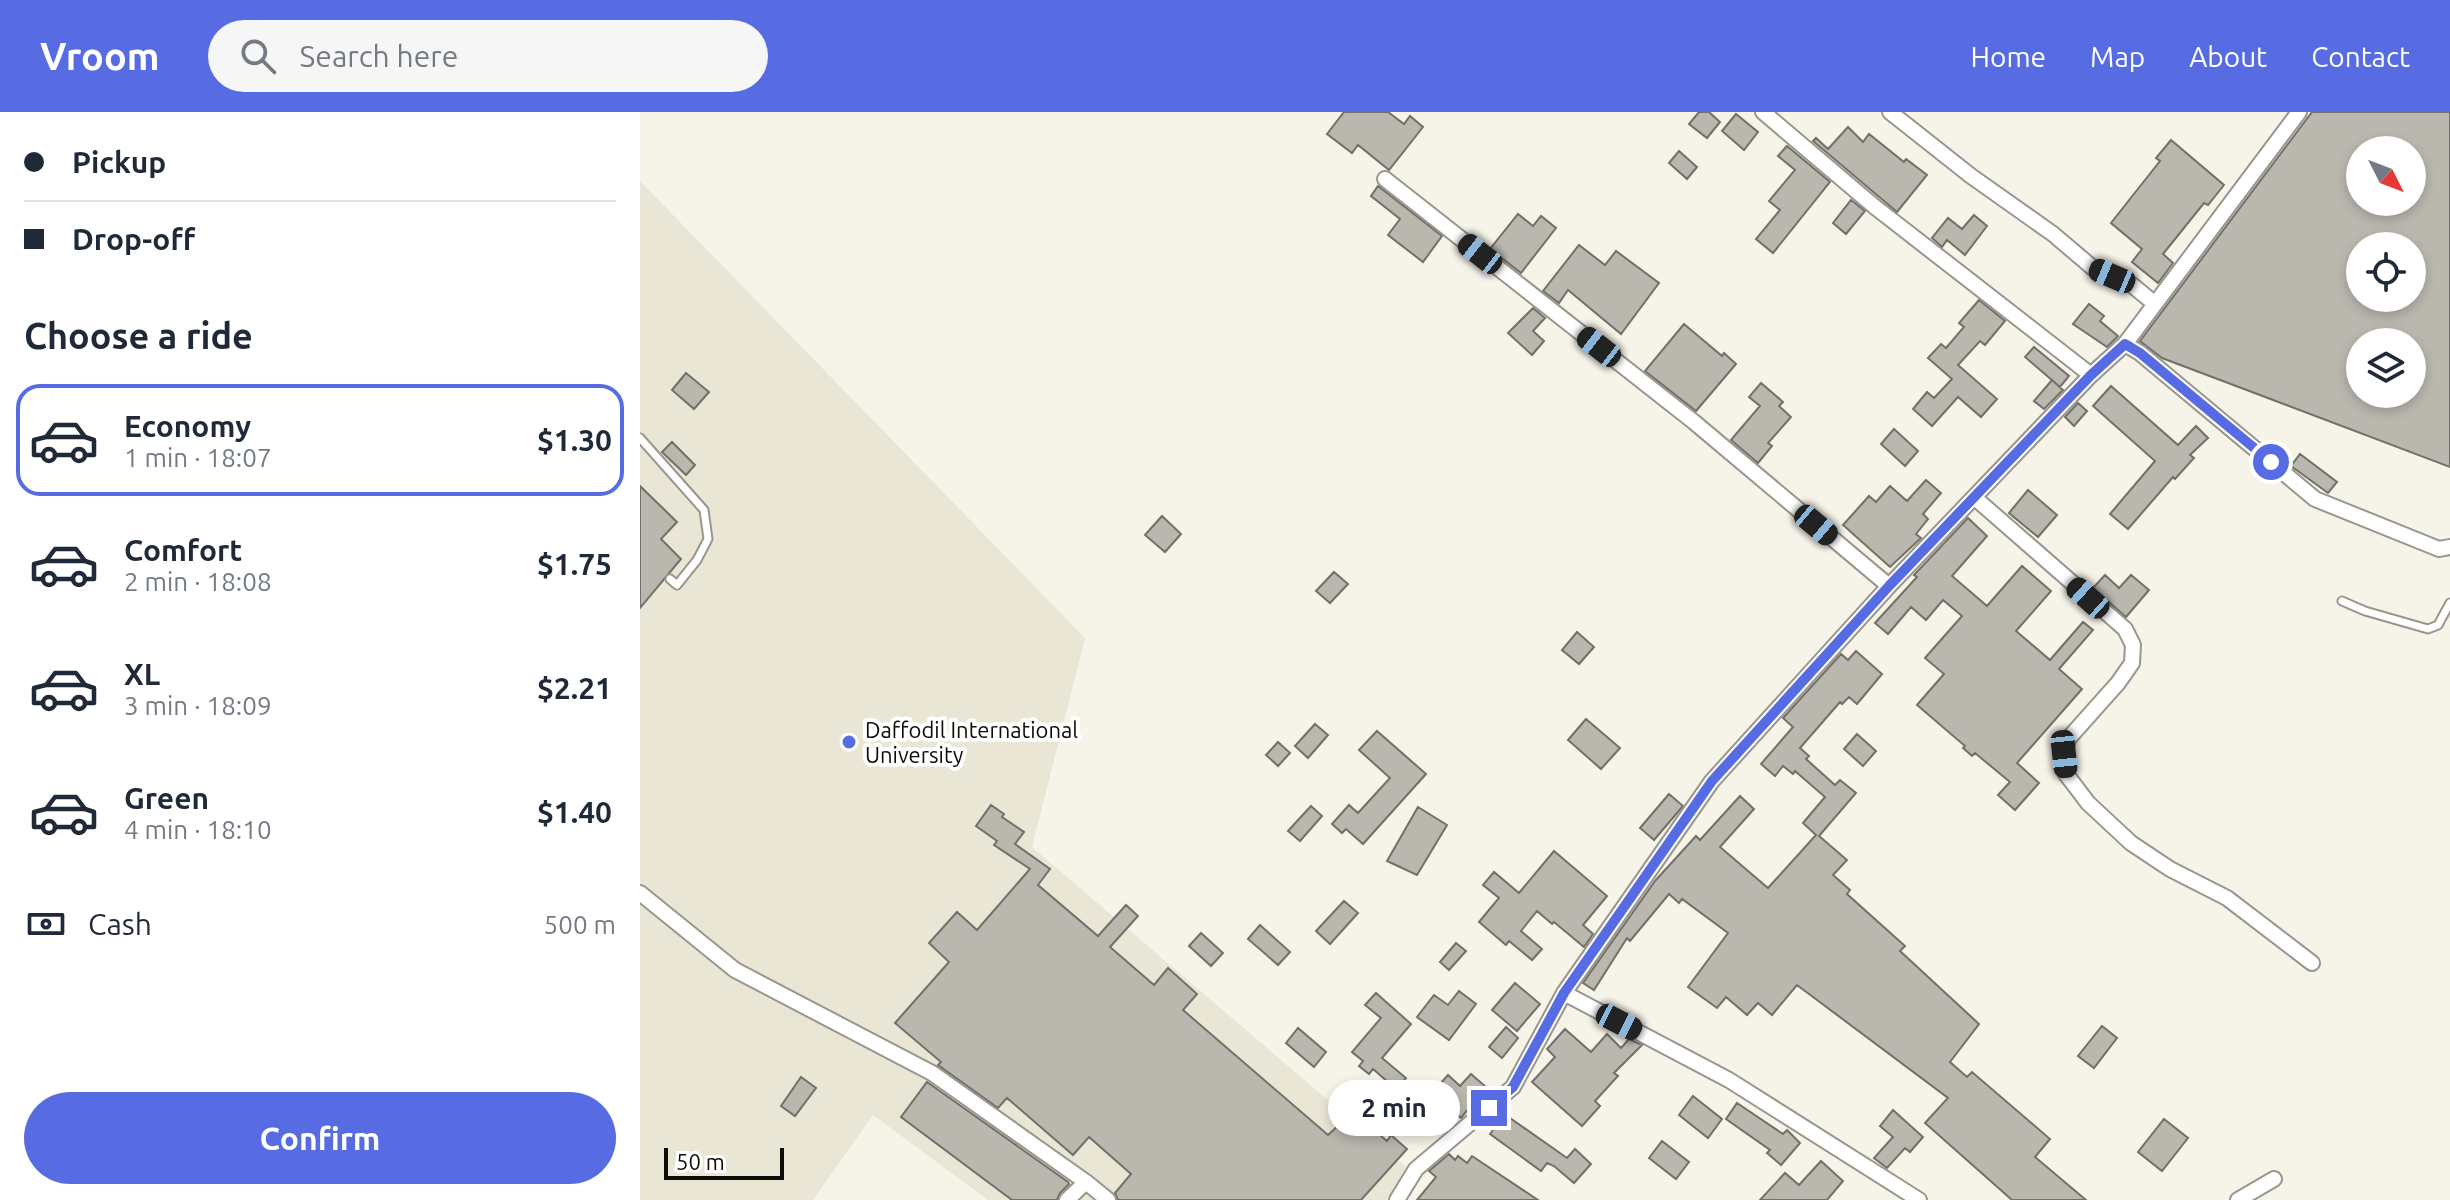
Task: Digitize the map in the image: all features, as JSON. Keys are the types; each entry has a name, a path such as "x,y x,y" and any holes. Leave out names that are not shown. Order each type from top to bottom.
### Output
{"street":[{"path":"1763,112 1875,207 2091,375"},
{"path":"1890,112 1971,176 2053,234 2093,268 2132,285 2155,304"},
{"path":"1397,1200 1416,1169 1513,1087 1564,993 1712,781 1889,586 2091,375 2125,344 2299,112"},
{"path":"1385,179 1694,422 1889,586"},
{"path":"2125,344 2140,353 2315,499 2439,549 2450,547"},
{"path":"1975,498 2125,629 2133,645 2132,663 2068,739 2064,754 2066,774 2088,803 2131,843 2170,869 2227,898 2312,963"},
{"path":"640,893 735,970 932,1073 1108,1200"},
{"path":"1564,993 1729,1080 1919,1200"},
{"path":"2238,1200 2274,1179"},
{"path":"1067,1200 1086,1182"}],"lane":[{"path":"640,438 704,510 708,539 677,585 670,579"},
{"path":"2342,601 2428,629 2438,625 2450,603"}],"shaded area":[{"name":"Daffodil International University","path":"640,181 1085,638 1032,847 1406,1167 1387,1200 988,1200 873,1115 813,1200 640,1200"}],"building":[{"path":"1344,112 1388,112 1404,124 1410,116 1423,127 1389,170 1358,145 1352,153 1327,134"},
{"path":"1699,112 1709,112 1720,122 1707,138 1689,124"},
{"path":"2312,112 2450,112 2450,467 2162,358 2140,341"},
{"path":"1736,114 1758,132 1744,150 1722,131"},
{"path":"1848,127 1863,142 1869,134 1904,162 1906,159 1927,175 1897,212 1813,141 1816,138 1828,149"},
{"path":"2171,140 2224,185 2208,205 2204,203 2163,254 2173,263 2158,283 2132,262 2142,249 2111,223 2160,161 2156,158"},
{"path":"1787,146 1830,182 1773,253 1756,239 1780,210 1769,201 1795,170 1778,156"},
{"path":"1679,151 1697,167 1687,179 1669,163"},
{"path":"1378,186 1442,236 1423,262 1388,235 1400,219 1371,196"},
{"path":"1851,200 1865,211 1846,234 1833,223"},
{"path":"1518,214 1533,226 1541,216 1556,228 1521,273 1490,249"},
{"path":"1974,215 1987,226 1965,255 1947,240 1942,247 1932,238 1948,218 1962,229"},
{"path":"1579,245 1605,265 1616,251 1659,283 1621,334 1568,290 1559,303 1543,291"},
{"path":"1979,300 2005,321 1985,345 1980,341 1958,365 1997,399 1981,417 1958,397 1932,426 1913,409 1927,392 1934,398 1952,379 1928,358 1941,344 1946,348 1964,327 1959,323"},
{"path":"2089,304 2104,316 2100,321 2118,336 2107,347 2073,324"},
{"path":"1533,308 1545,318 1533,331 1544,341 1532,355 1508,333"},
{"path":"1684,324 1736,364 1696,411 1645,371"},
{"path":"2034,347 2069,376 2060,387 2025,357"},
{"path":"686,373 709,392 694,409 672,390"},
{"path":"2052,380 2063,390 2044,409 2034,401"},
{"path":"1761,383 1783,402 1779,406 1791,417 1768,443 1772,446 1758,463 1731,440 1760,406 1749,397"},
{"path":"2111,386 2178,445 2196,426 2208,438 2190,455 2194,458 2175,479 2173,477 2128,529 2110,514 2155,461 2093,406"},
{"path":"2078,403 2087,411 2074,426 2065,417"},
{"path":"1894,429 1918,451 1905,466 1881,444"},
{"path":"672,442 695,465 686,475 662,452"},
{"path":"2300,454 2337,482 2328,493 2291,466"},
{"path":"1926,480 1941,493 1923,514 1928,519 1916,534 1921,538 1890,567 1843,525 1869,496 1876,502 1890,486 1907,501"},
{"path":"640,486 677,522 661,539 681,559 640,608"},
{"path":"2028,490 2057,515 2038,537 2009,513"},
{"path":"1162,516 1181,534 1165,552 1145,535"},
{"path":"1968,518 1987,536 1952,576 1987,606 2022,566 2051,591 2016,631 2050,660 2083,622 2093,630 2059,669 2082,689 2017,763 2039,783 2015,810 1998,795 2010,782 1975,753 1972,756 1963,748 1965,746 1917,705 1944,674 1925,658 1962,616 1943,600 1926,620 1911,607 1888,634 1875,623 1917,577 1914,575"},
{"path":"1334,572 1348,584 1330,603 1316,591"},
{"path":"2105,575 2119,588 2131,575 2149,590 2126,617 2093,588"},
{"path":"1577,632 1594,647 1579,664 1562,650"},
{"path":"1856,651 1882,674 1857,704 1849,697 1842,704 1840,702 1800,748 1809,756 1806,759 1835,785 1840,780 1856,793 1819,836 1847,860 1833,875 1850,890 1847,894 1905,946 1900,951 1979,1024 1950,1062 1967,1077 1972,1072 2050,1139 2035,1157 2086,1200 2012,1200 1925,1123 1948,1098 1797,985 1772,1015 1758,1003 1747,1015 1726,997 1717,1008 1688,987 1728,933 1682,899 1679,903 1669,894 1630,941 1627,938 1594,990 1583,983 1655,881 1696,836 1700,840 1740,796 1754,809 1720,847 1768,888 1816,835 1803,823 1825,797 1795,771 1793,774 1783,766 1775,776 1761,764 1793,727 1783,718 1841,654 1848,660"},
{"path":"1586,719 1620,748 1601,769 1568,740"},
{"path":"1315,724 1328,735 1308,758 1295,746"},
{"path":"1377,731 1426,774 1363,844 1346,829 1342,833 1332,824 1349,805 1358,813 1390,778 1359,750"},
{"path":"1857,734 1876,751 1863,766 1844,749"},
{"path":"1278,742 1290,753 1278,766 1266,755"},
{"path":"1669,794 1683,806 1654,840 1640,828"},
{"path":"991,805 1024,832 1015,844 1050,869 1038,885 1098,936 1126,905 1138,916 1110,947 1154,985 1168,968 1197,994 1183,1010 1328,1135 1353,1112 1387,1141 1391,1135 1407,1149 1361,1200 1118,1200 1115,1193 1131,1174 1089,1137 1073,1155 1007,1098 998,1108 938,1065 941,1062 895,1023 949,962 929,943 957,912 977,930 1030,869 994,845 997,841 976,826"},
{"path":"1311,806 1322,816 1300,841 1288,831"},
{"path":"1418,807 1447,825 1417,875 1387,861"},
{"path":"1554,851 1607,896 1583,925 1593,934 1584,947 1537,911 1521,931 1542,949 1532,960 1509,941 1506,945 1479,922 1499,898 1483,885 1494,872 1519,893"},
{"path":"1344,901 1358,913 1330,944 1316,931"},
{"path":"1260,925 1290,952 1278,965 1248,939"},
{"path":"1201,933 1223,953 1211,966 1189,946"},
{"path":"1456,943 1466,951 1449,970 1440,962"},
{"path":"1515,983 1540,1004 1517,1031 1492,1010"},
{"path":"1459,991 1476,1004 1449,1040 1417,1017 1434,995 1448,1005"},
{"path":"1376,993 1411,1024 1382,1058 1406,1078 1396,1089 1373,1069 1369,1074 1359,1066 1363,1061 1352,1052 1381,1018 1365,1005"},
{"path":"2102,1026 2117,1038 2094,1068 2078,1056"},
{"path":"1506,1027 1518,1038 1502,1058 1489,1047"},
{"path":"1298,1028 1326,1052 1314,1067 1286,1043"},
{"path":"1565,1029 1591,1052 1607,1034 1621,1048 1629,1039 1642,1045 1614,1073 1618,1076 1595,1101 1600,1106 1582,1126 1532,1082 1555,1057 1547,1049"},
{"path":"1471,1074 1486,1087 1461,1118 1432,1093 1448,1075 1460,1086"},
{"path":"801,1077 816,1088 795,1116 781,1106"},
{"path":"927,1082 1068,1182 1057,1200 1012,1200 901,1117"},
{"path":"1693,1096 1722,1119 1708,1138 1679,1115"},
{"path":"1737,1103 1783,1134 1787,1130 1800,1143 1781,1165 1767,1153 1770,1150 1726,1119"},
{"path":"1893,1110 1923,1137 1910,1152 1905,1148 1887,1168 1874,1158 1893,1137 1880,1126"},
{"path":"1500,1111 1567,1158 1575,1149 1591,1164 1574,1183 1547,1163 1541,1171 1490,1134 1496,1126 1491,1123"},
{"path":"2164,1119 2188,1138 2162,1171 2138,1152"},
{"path":"1662,1141 1689,1162 1676,1179 1649,1158"},
{"path":"1449,1154 1455,1160 1458,1156 1467,1163 1472,1156 1538,1200 1417,1200 1436,1177 1429,1171"},
{"path":"1821,1161 1843,1181 1827,1200 1760,1200 1785,1173 1799,1185"}],"place":[{"name":"Daffodil International University","path":"849,742"}],"route":[{"path":"1489,1108 1513,1087 1564,993 1712,781 1889,586 2091,375 2125,344 2140,353 2271,462"}]}
